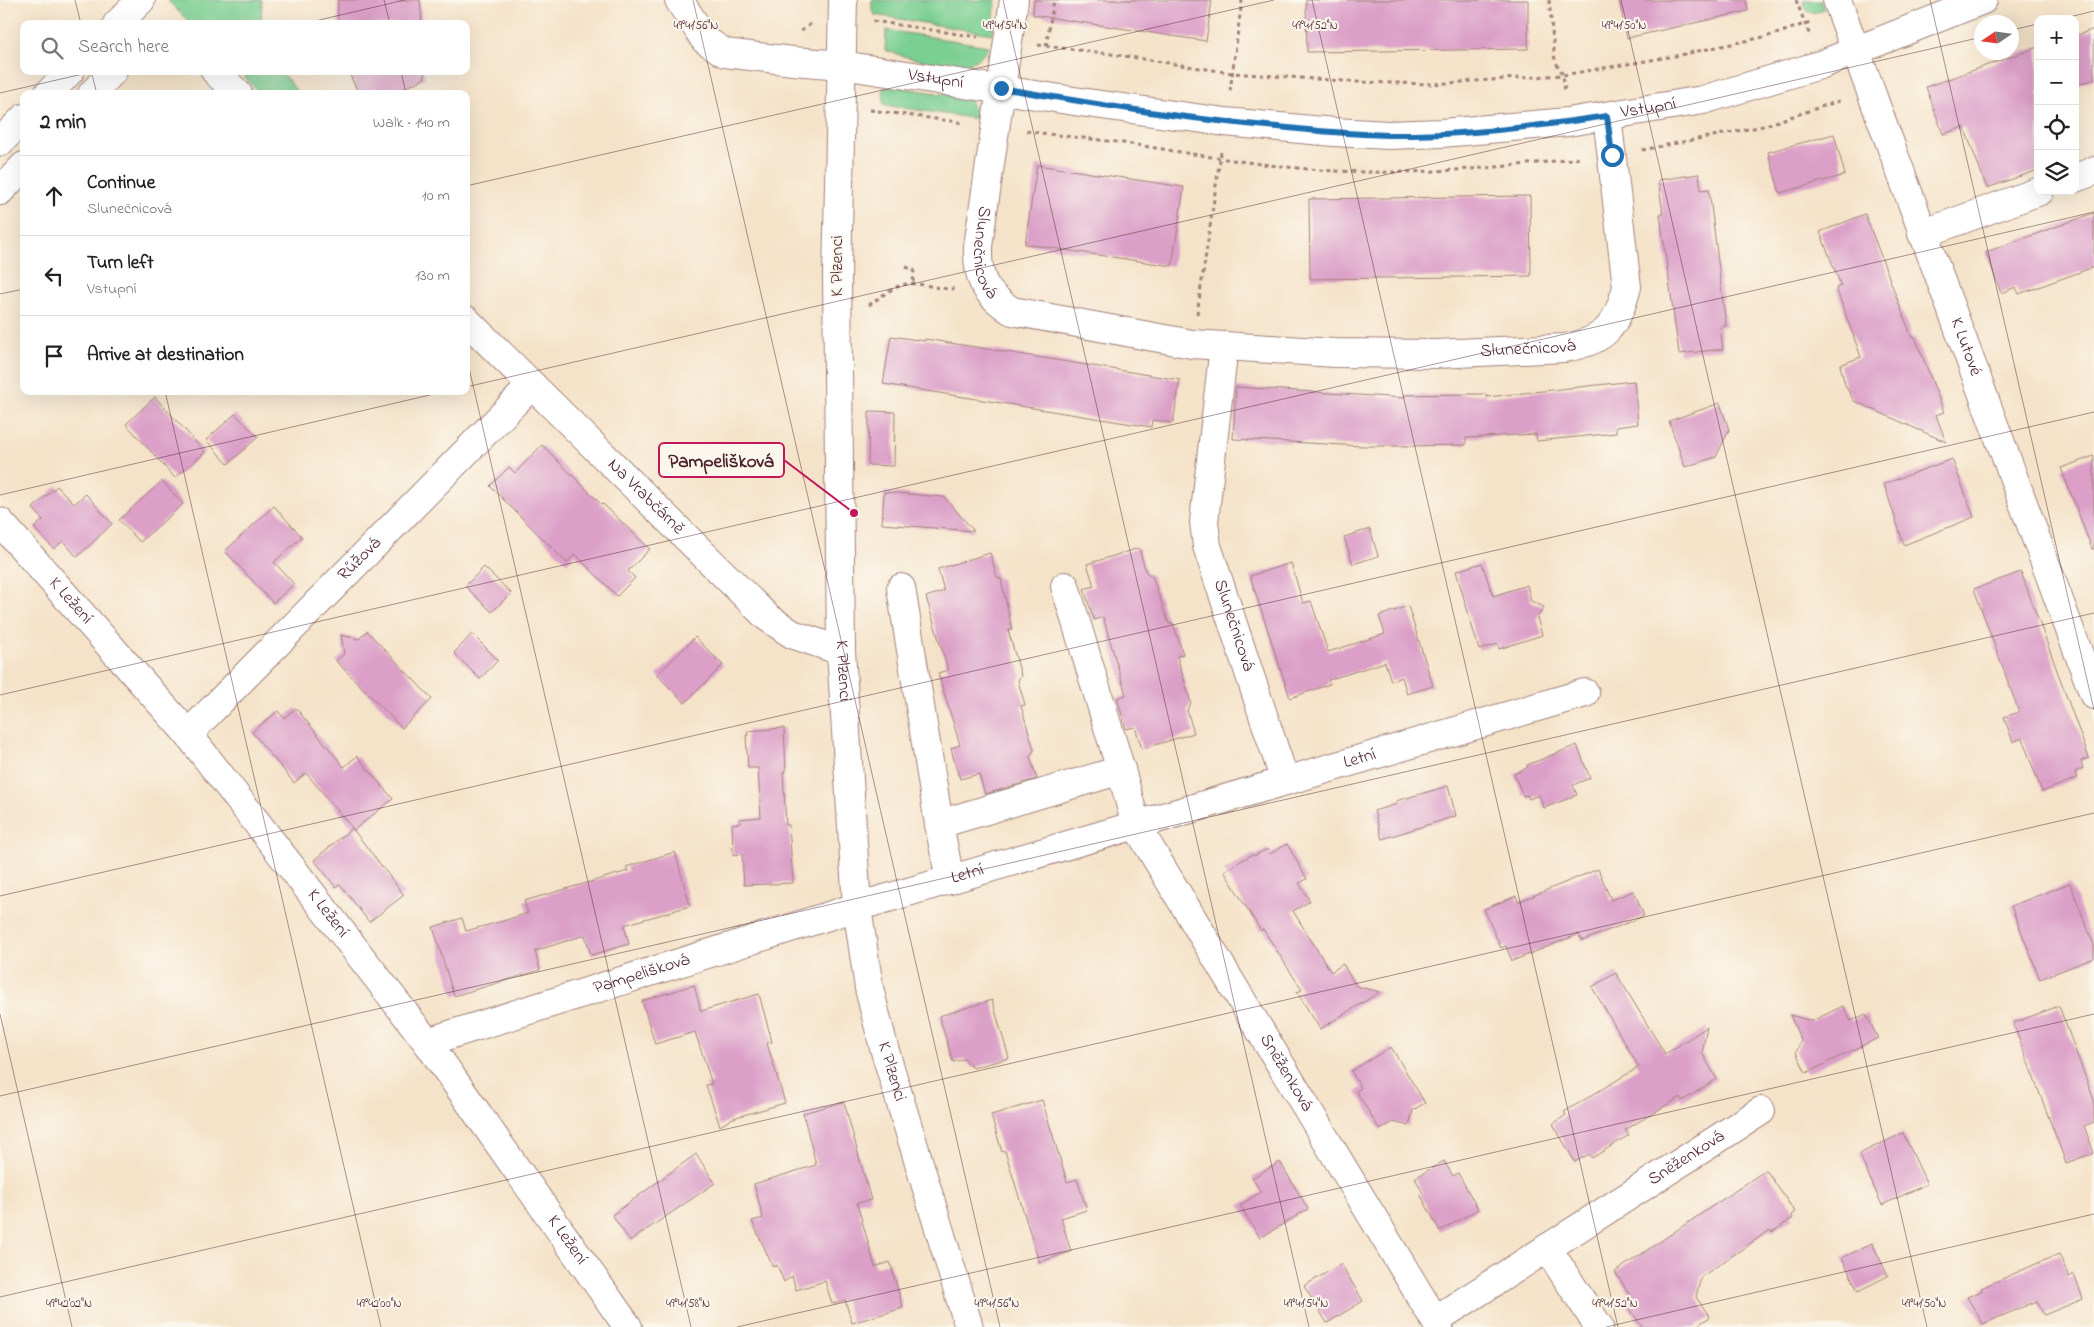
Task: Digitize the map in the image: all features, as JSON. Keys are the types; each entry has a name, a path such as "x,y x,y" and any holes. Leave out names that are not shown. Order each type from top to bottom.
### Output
{"street":[{"path":"121,20 141,0"},
{"name":"Vstupní","path":"679,0 705,40 725,53 842,65 1001,88 1087,103 1225,122 1388,135 1442,133 1542,125 1703,100 1820,65 1983,0"},
{"name":"Slunečnicová","path":"1014,0 978,246 978,268 984,286 997,301 1012,311 1192,344 1334,353 1436,354 1564,348 1584,344 1598,337 1612,326 1620,312 1627,287 1607,116"},
{"name":"K Lutové","path":"1839,5 1922,234 1976,371 2094,695"},
{"name":"K Plzenci","path":"843,8 838,327 841,651 857,907 869,988 884,1048 969,1327"},
{"path":"52,90 66,75"},
{"path":"96,90 109,75"},
{"path":"219,75 234,90"},
{"path":"0,142 20,122"},
{"path":"0,190 20,170"},
{"path":"2079,177 2094,172"},
{"path":"1922,234 2034,193"},
{"name":"Na Vrabčárně","path":"470,324 767,617 792,634 841,651"},
{"name":"Slunečnicová","path":"1224,346 1204,522 1207,546 1285,781"},
{"name":"Růžová","path":"188,734 532,385"},
{"name":"K Ležení","path":"0,522 188,734 427,1042 628,1327"},
{"path":"1065,586 1136,825"},
{"path":"901,588 939,824 950,880"},
{"name":"Letní","path":"857,907 1585,692"},
{"path":"939,824 1121,770"},
{"name":"Sněženková","path":"1136,825 1437,1323 1547,1248 1761,1112"},
{"name":"Pampelišková","path":"427,1042 857,907"},
{"path":"1547,1248 1599,1327"}],"path":[{"path":"1046,46 1054,0"},
{"path":"1192,344 1242,0"},
{"path":"1549,0 1555,61 1563,75"},
{"path":"843,8 1008,42 1112,54 1232,73 1357,82 1433,84 1563,75 1675,56 1773,35 1839,5"},
{"path":"906,268 914,270 913,284"},
{"path":"838,327 899,285 913,284 945,289 984,286"}],"green space":[{"path":"167,0 262,0 261,20 187,20"},
{"path":"872,0 996,0 992,34 875,15 872,10"},
{"path":"1803,0 1821,0 1824,9 1812,13 1807,11"},
{"path":"886,30 989,46 981,56 969,63 939,63 915,59 885,50"},
{"path":"243,75 284,75 296,90 257,90"},
{"path":"892,86 967,98 974,108 978,119 884,105 883,89"}],"building":[{"path":"338,0 420,0 422,20 338,20"},
{"path":"1034,0 1212,0 1206,41 1033,15"},
{"path":"1306,0 1528,0 1528,49 1307,52"},
{"path":"1619,0 1746,0 1748,11 1627,38"},
{"path":"2094,29 2094,79 2079,85 2079,60 2079,35"},
{"path":"2034,48 2034,171 1987,188 1964,127 1943,134 1926,87 2002,60 2019,60 2019,54"},
{"path":"350,75 425,75 425,78 401,90 357,90"},
{"path":"1834,134 1845,175 1780,193 1768,152"},
{"path":"1037,165 1184,187 1172,266 1025,244"},
{"path":"1699,174 1701,190 1709,189 1726,326 1720,327 1723,349 1679,354 1660,214 1663,214 1658,180"},
{"path":"1530,196 1531,276 1310,279 1309,199"},
{"path":"2094,213 2094,267 2019,294 2016,287 2001,293 1986,252"},
{"path":"1865,214 1912,338 1915,337 1944,412 1936,415 1946,442 1854,401 1845,385 1840,365 1861,357 1836,288 1841,286 1820,232"},
{"path":"891,336 925,341 925,339 1180,380 1173,423 1152,420 1151,427 883,384"},
{"path":"1634,381 1638,424 1616,427 1616,433 1537,441 1536,434 1466,438 1466,445 1407,446 1363,446 1233,439 1236,387 1404,398 1404,395 1469,394 1486,394 1487,397"},
{"path":"155,397 205,452 175,478 126,424"},
{"path":"1720,403 1729,430 1716,457 1685,467 1669,421"},
{"path":"869,411 895,412 894,466 868,465"},
{"path":"235,414 258,437 228,464 206,440"},
{"path":"542,445 602,505 650,549 628,571 635,578 617,596 575,554 567,563 490,486 509,467 515,473"},
{"path":"2094,456 2094,549 2092,549 2061,468"},
{"path":"1952,459 1974,517 1904,545 1884,484"},
{"path":"162,481 183,504 140,542 119,520"},
{"path":"57,486 74,504 86,494 112,524 77,557 63,541 54,549 34,528 43,520 33,508"},
{"path":"884,492 944,497 974,531 882,524"},
{"path":"274,506 302,537 274,562 294,584 273,603 225,551"},
{"path":"1370,529 1378,556 1353,564 1344,537"},
{"path":"1139,548 1146,572 1152,576 1169,624 1173,623 1183,654 1177,656 1191,703 1187,710 1194,733 1142,749 1135,727 1126,729 1117,698 1126,695 1103,617 1094,620 1084,589 1094,586 1087,564"},
{"path":"990,553 997,577 1001,579 1012,629 1008,630 1021,675 1018,681 1025,705 1021,706 1034,750 1030,757 1037,779 985,794 979,774 960,779 955,764 951,748 960,745 938,673 948,670 926,597 944,591 938,569"},
{"path":"1291,563 1303,603 1311,601 1328,652 1385,634 1379,616 1408,606 1433,686 1407,694 1402,677 1391,681 1385,662 1328,680 1330,684 1290,698 1250,576"},
{"path":"1482,563 1493,596 1527,585 1531,601 1544,607 1537,618 1542,635 1499,649 1498,644 1479,650 1456,571"},
{"path":"484,567 511,593 492,612 465,586"},
{"path":"2021,572 2089,758 2081,761 2083,768 2075,772 2077,778 2042,792 2022,738 2013,742 2004,717 2019,712 1974,589"},
{"path":"367,631 432,699 402,728 336,661 344,654 341,635 359,639"},
{"path":"472,634 498,660 480,679 454,653"},
{"path":"695,637 723,665 685,703 657,675"},
{"path":"296,708 344,767 357,756 393,799 354,830 306,773 294,783 252,732 278,711 284,718"},
{"path":"784,728 786,772 783,772 786,825 789,825 793,883 744,885 742,854 733,855 732,824 740,823 740,819 761,817 758,768 748,768 747,731"},
{"path":"1577,745 1590,778 1573,785 1577,795 1544,808 1539,795 1529,799 1527,795 1523,796 1514,774 1528,767 1527,765"},
{"path":"1448,786 1456,816 1382,839 1374,811 1397,804 1396,801"},
{"path":"352,828 404,895 369,922 340,884 336,887 314,860"},
{"path":"1287,844 1307,879 1299,883 1310,901 1293,911 1331,972 1343,964 1356,986 1380,992 1320,1029 1297,992 1302,990 1263,929 1261,931 1224,871 1253,854 1254,856 1267,849 1270,854"},
{"path":"675,852 690,906 624,925 629,944 591,955 585,935 535,951 540,970 454,996 433,927 462,918 466,931 503,921 528,913 524,901 628,871 626,867"},
{"path":"1598,869 1611,900 1634,891 1644,916 1582,941 1579,934 1512,961 1506,946 1501,948 1484,909 1516,896 1518,902"},
{"path":"2070,883 2094,945 2094,958 2040,979 2011,906"},
{"path":"1616,973 1665,1054 1707,1027 1702,1053 1717,1079 1682,1101 1680,1097 1625,1130 1629,1135 1592,1158 1589,1154 1575,1162 1553,1124 1566,1115 1564,1112 1639,1067 1592,987"},
{"path":"694,985 701,1011 759,994 772,1042 767,1043 785,1103 733,1118 720,1126 706,1085 712,1084 695,1032 655,1044 642,1001"},
{"path":"992,1000 1009,1058 973,1068 964,1059 953,1062 939,1016"},
{"path":"1843,1006 1851,1021 1866,1014 1878,1038 1806,1073 1796,1052 1801,1041 1790,1015 1812,1021"},
{"path":"2059,1006 2094,1100 2094,1122 2084,1126 2094,1153 2066,1163 2013,1023"},
{"path":"1391,1047 1425,1103 1413,1110 1409,1126 1393,1122 1380,1130 1356,1091 1361,1088 1351,1071"},
{"path":"1042,1100 1067,1182 1077,1179 1087,1210 1061,1218 1071,1252 1039,1262 1005,1151 1002,1152 991,1115"},
{"path":"844,1102 871,1200 857,1203 875,1267 890,1262 903,1308 852,1323 845,1300 832,1304 825,1281 796,1290 792,1276 784,1282 777,1265 773,1267 752,1221 763,1218 754,1184 816,1165 803,1113"},
{"path":"1903,1133 1927,1184 1882,1205 1859,1154"},
{"path":"696,1154 715,1183 630,1241 612,1215"},
{"path":"1444,1161 1453,1176 1458,1173 1478,1209 1440,1231 1420,1194 1423,1193 1415,1178"},
{"path":"1280,1162 1308,1209 1260,1238 1240,1205 1261,1192 1252,1178"},
{"path":"1766,1170 1795,1212 1791,1215 1793,1218 1772,1232 1770,1230 1701,1277 1696,1297 1710,1317 1695,1327 1642,1327 1624,1300 1631,1296 1615,1272"},
{"path":"1872,1243 1888,1276 1858,1291 1842,1258"},
{"path":"2059,1254 2069,1277 2074,1274 2083,1299 2044,1315 2037,1301 1983,1324 1967,1297 1982,1291 1981,1288"},
{"path":"1341,1264 1363,1301 1327,1323 1304,1286"}],"place":[{"name":"Pampelišková","path":"854,513"}],"route":[{"path":"1001,88 1087,103 1225,122 1388,135 1442,133 1542,125 1607,116 1612,155"}]}
